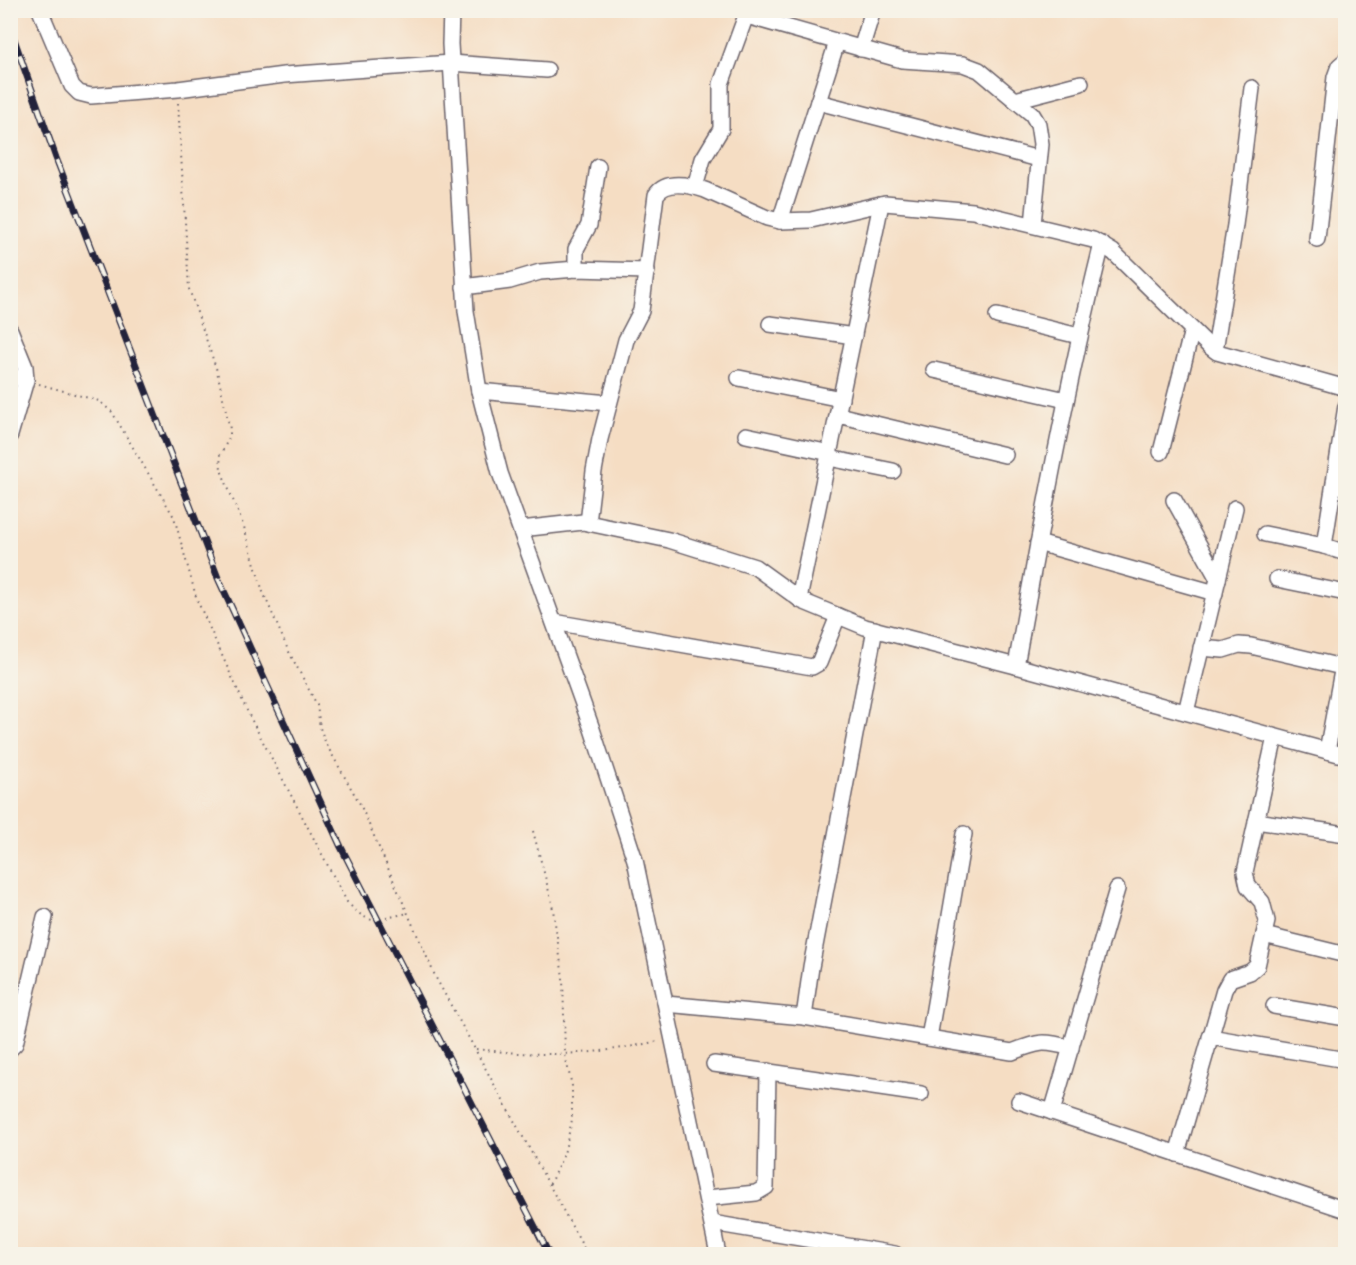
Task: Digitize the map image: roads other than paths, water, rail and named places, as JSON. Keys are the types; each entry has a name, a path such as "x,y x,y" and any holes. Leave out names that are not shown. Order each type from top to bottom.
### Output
{"street":[{"path":"40,10 72,86 79,93 91,96 178,89 284,75 451,63 547,70"},
{"path":"451,10 451,63 468,329 479,391 500,473 592,729 635,860 718,1254"},
{"path":"861,49 873,10"},
{"path":"695,187 704,159 721,129 721,84 747,13 902,60 963,64 979,70 1032,114 1038,124 1041,134 1033,224"},
{"path":"780,221 837,42"},
{"path":"1317,239 1335,77 1338,66 1346,60"},
{"path":"1015,100 1081,83"},
{"path":"1215,351 1252,88"},
{"path":"818,102 1039,159"},
{"path":"576,269 576,249 589,225 598,167"},
{"path":"588,523 596,454 626,340 642,311 658,192 672,185 695,187 766,218 780,221 811,220 880,204 967,210 1093,240 1102,244 1215,351 1346,388"},
{"path":"800,599 880,204"},
{"path":"1016,666 1079,336 1102,244"},
{"path":"465,286 510,281 534,272 576,269 646,271"},
{"path":"997,316 1079,336"},
{"path":"770,324 854,336"},
{"path":"10,330 26,367 26,380 10,435"},
{"path":"1161,452 1192,330"},
{"path":"934,370 1066,400"},
{"path":"10,376 26,380"},
{"path":"739,378 841,399"},
{"path":"479,391 609,403"},
{"path":"1324,546 1346,406"},
{"path":"838,415 1005,455"},
{"path":"746,435 893,471"},
{"path":"1174,500 1216,586"},
{"path":"1186,712 1235,507"},
{"path":"521,529 588,523 669,540 746,563 763,571 800,599 875,629 1346,756"},
{"path":"1265,534 1346,553"},
{"path":"1038,543 1216,586"},
{"path":"1277,579 1346,593"},
{"path":"554,622 812,667 819,663 838,616"},
{"path":"804,1017 811,967 875,629"},
{"path":"1201,648 1222,650 1239,645 1251,646 1342,667"},
{"path":"1327,751 1346,650"},
{"path":"1177,1154 1224,990 1230,979 1250,972 1257,966 1267,921 1262,902 1248,886 1245,872 1275,737"},
{"path":"1256,821 1344,829"},
{"path":"929,1038 964,834"},
{"path":"1052,1112 1117,889"},
{"path":"10,1049 15,1044 45,917"},
{"path":"1264,935 1346,956"},
{"path":"666,1004 804,1017 1011,1052 1042,1042 1071,1048"},
{"path":"1274,1006 1346,1018"},
{"path":"1210,1038 1346,1060"},
{"path":"714,1064 921,1094"},
{"path":"707,1198 756,1193 766,1187 768,1071"},
{"path":"1018,1101 1346,1210"},
{"path":"712,1223 895,1254"}],"railway":[{"path":"10,28 56,158 218,578 341,847 549,1254"}]}
